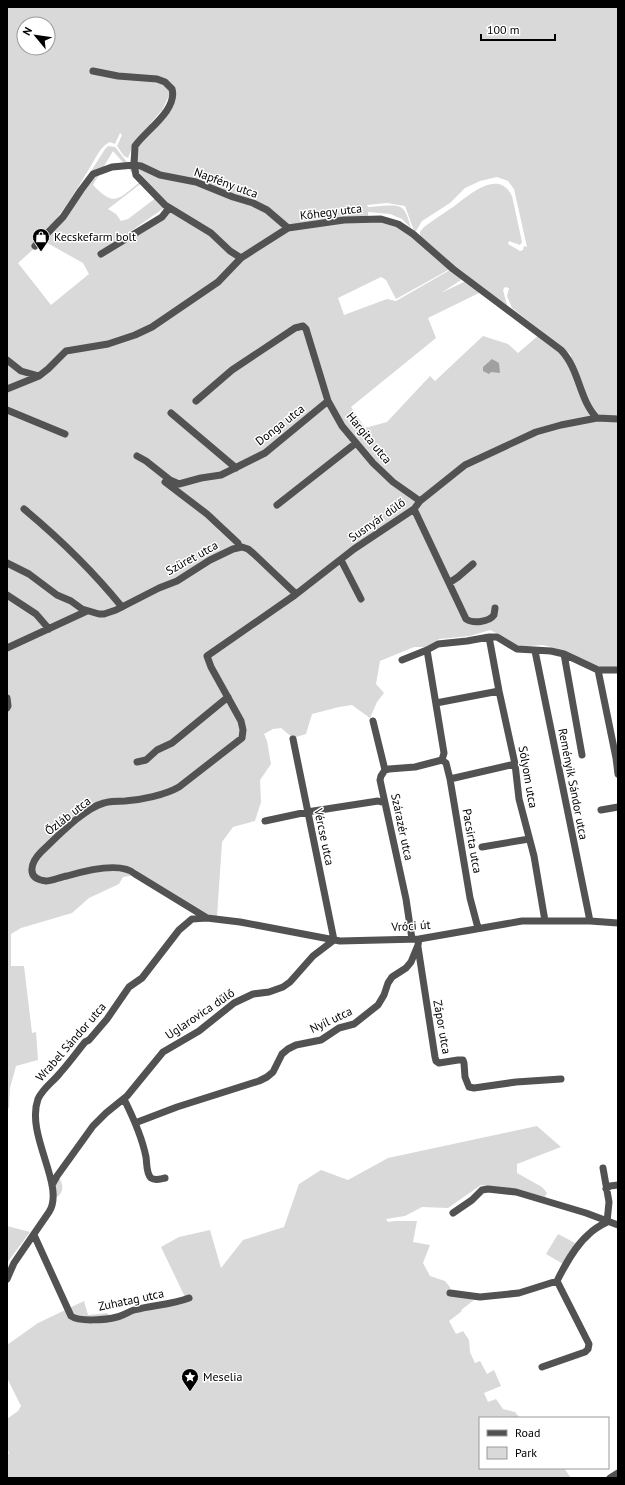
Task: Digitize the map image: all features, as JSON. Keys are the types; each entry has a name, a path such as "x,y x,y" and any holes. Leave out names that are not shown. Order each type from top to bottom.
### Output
{"street":[{"path":"93,72 118,76 157,79 165,82 172,89 172,100 166,110 151,130 135,146 134,165 136,176 169,208 182,214 211,233 230,251 241,258"},
{"path":"36,246 62,217 93,174 103,169 112,167 134,165"},
{"name":"Napfény utca","path":"134,165 141,166 160,175 196,182 253,204 267,210 288,228"},
{"path":"101,254 158,220 169,208"},
{"name":"Kőhegy utca","path":"7,389 39,376 66,351 108,344 135,335 152,327 218,282 241,258 288,228 344,220 381,219 398,224 413,234 452,269 537,330 561,350 572,363 589,408 597,418"},
{"name":"Hargita utca","path":"196,401 232,370 301,326 306,329 328,401 342,426 373,463 393,482 420,501"},
{"path":"7,360 21,371 39,376"},
{"name":"Donga utca","path":"169,482 179,484 201,478 221,475 236,468 265,453 328,401"},
{"path":"7,410 65,434"},
{"path":"171,413 236,468"},
{"name":"Susnyár dűlő","path":"207,656 296,594 376,533 414,509 420,501 465,465 536,432 561,425 597,418 618,419"},
{"path":"277,505 356,443"},
{"path":"137,456 146,461 213,519 238,543 239,547 248,549 254,554 296,594"},
{"path":"160,478 169,482"},
{"path":"24,509 62,541 122,607"},
{"path":"414,509 448,583 468,621 488,620 494,615 495,608"},
{"name":"Szüret utca","path":"7,563 29,574 57,595 71,601 85,610 104,614 177,581 228,551 239,547"},
{"path":"341,560 361,599"},
{"path":"448,583 458,578 473,564"},
{"path":"7,595 36,614 49,629"},
{"name":"Szüret utca","path":"7,648 49,629 85,610"},
{"name":"Sólyom utca","path":"489,637 515,764 519,800 534,856 545,921"},
{"path":"402,660 438,644 497,637 517,649 551,651 564,654 598,670 618,670"},
{"path":"385,770 415,767 442,760 444,753 427,650"},
{"name":"Reményik Sándor utca","path":"535,651 590,921"},
{"path":"564,654 582,755"},
{"name":"Őzláb utca","path":"207,656 211,667 242,724 243,734 240,741 171,792 128,801 104,802 96,806 79,818 41,852 35,860 32,871 35,877 47,881 91,871 124,868 130,870 207,918"},
{"path":"598,670 617,758 618,774"},
{"path":"436,703 499,691"},
{"path":"137,762 146,760 156,750 172,743 228,697"},
{"path":"7,698 7,708"},
{"name":"Szárazér utca","path":"373,721 385,770 380,780 416,941"},
{"name":"Vércse utca","path":"293,739 334,940"},
{"name":"Pacsirta utca","path":"442,760 446,762 450,779 470,898 478,928"},
{"path":"450,779 515,764"},
{"path":"265,821 307,812 378,801 385,803"},
{"path":"601,810 618,806"},
{"path":"482,848 529,839"},
{"name":"Vróci út","path":"207,918 268,926 334,940 416,941 478,928 522,921 590,921 618,923"},
{"name":"Wrabel Sándor utca","path":"7,1279 14,1263 51,1209 53,1200 52,1185 37,1131 35,1113 39,1097 43,1090 107,1019 129,987 142,978 178,930 192,919 207,918"},
{"name":"Uglarovica dűlő","path":"52,1185 93,1126 106,1113 124,1099 163,1052 200,1031 234,1003 254,994 269,992 283,987 290,982 313,956 334,940"},
{"name":"Zápor utca","path":"416,941 436,1061 439,1063 462,1060 464,1063 467,1083 469,1087 474,1088 516,1082 561,1079"},
{"name":"Nyíl utca","path":"135,1123 177,1107 259,1081 273,1072 282,1054 288,1049 296,1045 321,1040 339,1028 354,1024 378,1005 392,977 406,968 411,962 416,941"},
{"path":"124,1099 135,1123 145,1156 148,1174 152,1179 156,1180 165,1178"},
{"path":"602,1168 609,1202 607,1222"},
{"path":"606,1189 610,1186 618,1185"},
{"path":"454,1213 472,1200 482,1190 488,1189 516,1192 586,1213 618,1225"},
{"path":"450,1293 480,1297 519,1293 557,1281 564,1267 585,1238 607,1222"},
{"name":"Zuhatag utca","path":"34,1235 71,1316 75,1319 89,1320 116,1318 134,1310 179,1302 188,1298"},
{"path":"542,1367 585,1352 588,1349 589,1344 557,1281"},
{"path":"610,1478 618,1473"}],"green space":[{"path":"7,7 618,7 618,668 601,667 583,662 562,650 547,646 519,647 490,630 470,636 439,639 426,647 414,647 380,661 376,684 384,693 377,702 370,718 352,705 312,714 306,734 293,738 281,728 273,729 264,734 267,741 271,764 260,780 261,802 255,821 233,827 222,842 217,917 207,918 136,875 123,877 119,884 89,898 72,913 21,928 11,934 11,966 24,966 32,1033 36,1032 38,1060 16,1066 10,1088 9,1107 7,1112","holes":["170,94 168,107 155,124 150,124 162,110","120,133 122,135 117,146 124,156 128,158 133,145 130,162 166,202 174,207 98,256 97,255 164,208 157,197 128,219 121,221 116,214 108,209 143,182 115,147 108,146 78,192 42,240 83,263 89,274 51,305 18,263 37,246 34,243 36,239 57,218 74,194 103,147 110,142 115,144","113,151 140,182 126,193 112,199 100,192 93,185","497,177 508,181 514,189 527,247 524,246 523,250 520,251 508,244 509,241 520,245 522,242 512,196 506,188 499,184 491,184 474,191 424,227 420,232 420,237 458,270 507,305 503,290 505,287 509,288 507,296 512,308 569,353 571,355 571,364 540,334 518,353 508,344 483,336 435,381 430,376 387,422 365,428 351,407 436,338 428,318 481,292 464,282 441,293 461,280 460,277 450,270 396,301 387,299 344,315 338,298 381,277 386,280 396,299 450,269 404,229 368,217 368,212 390,214 402,219 411,228 407,215 402,208 391,205 368,207 367,205 387,203 405,206 414,231 416,231 422,221 450,203 465,188 480,181"]},
{"path":"537,1126 561,1147 517,1164 517,1173 542,1187 547,1193 545,1197 481,1185 448,1208 422,1207 405,1216 386,1219 388,1222 417,1221 413,1242 430,1245 423,1263 430,1276 445,1281 455,1296 474,1300 449,1321 456,1334 463,1331 469,1340 470,1352 475,1363 480,1361 487,1374 494,1370 501,1386 484,1393 488,1402 496,1399 503,1409 515,1412 519,1417 479,1417 479,1469 565,1469 571,1478 7,1478 7,1455 9,1453 7,1448 7,1419 18,1411 21,1406 7,1378 7,1345 38,1323 84,1301 88,1315 107,1313 113,1319 185,1297 161,1247 179,1237 210,1230 221,1268 243,1240 284,1227 299,1184 321,1170 348,1180 388,1158"},
{"path":"58,1177 61,1182 62,1190 57,1197 55,1197 53,1189"},
{"path":"7,1226 30,1232 7,1263"},
{"path":"558,1234 577,1244 563,1264 546,1254"}],"shaded area":[{"path":"492,359 499,363 500,373 491,372 489,374 483,371 483,367"}],"place":[{"name":"Kecskefarm bolt","path":"41,252"},
{"name":"Meselia","path":"190,1392"}]}
